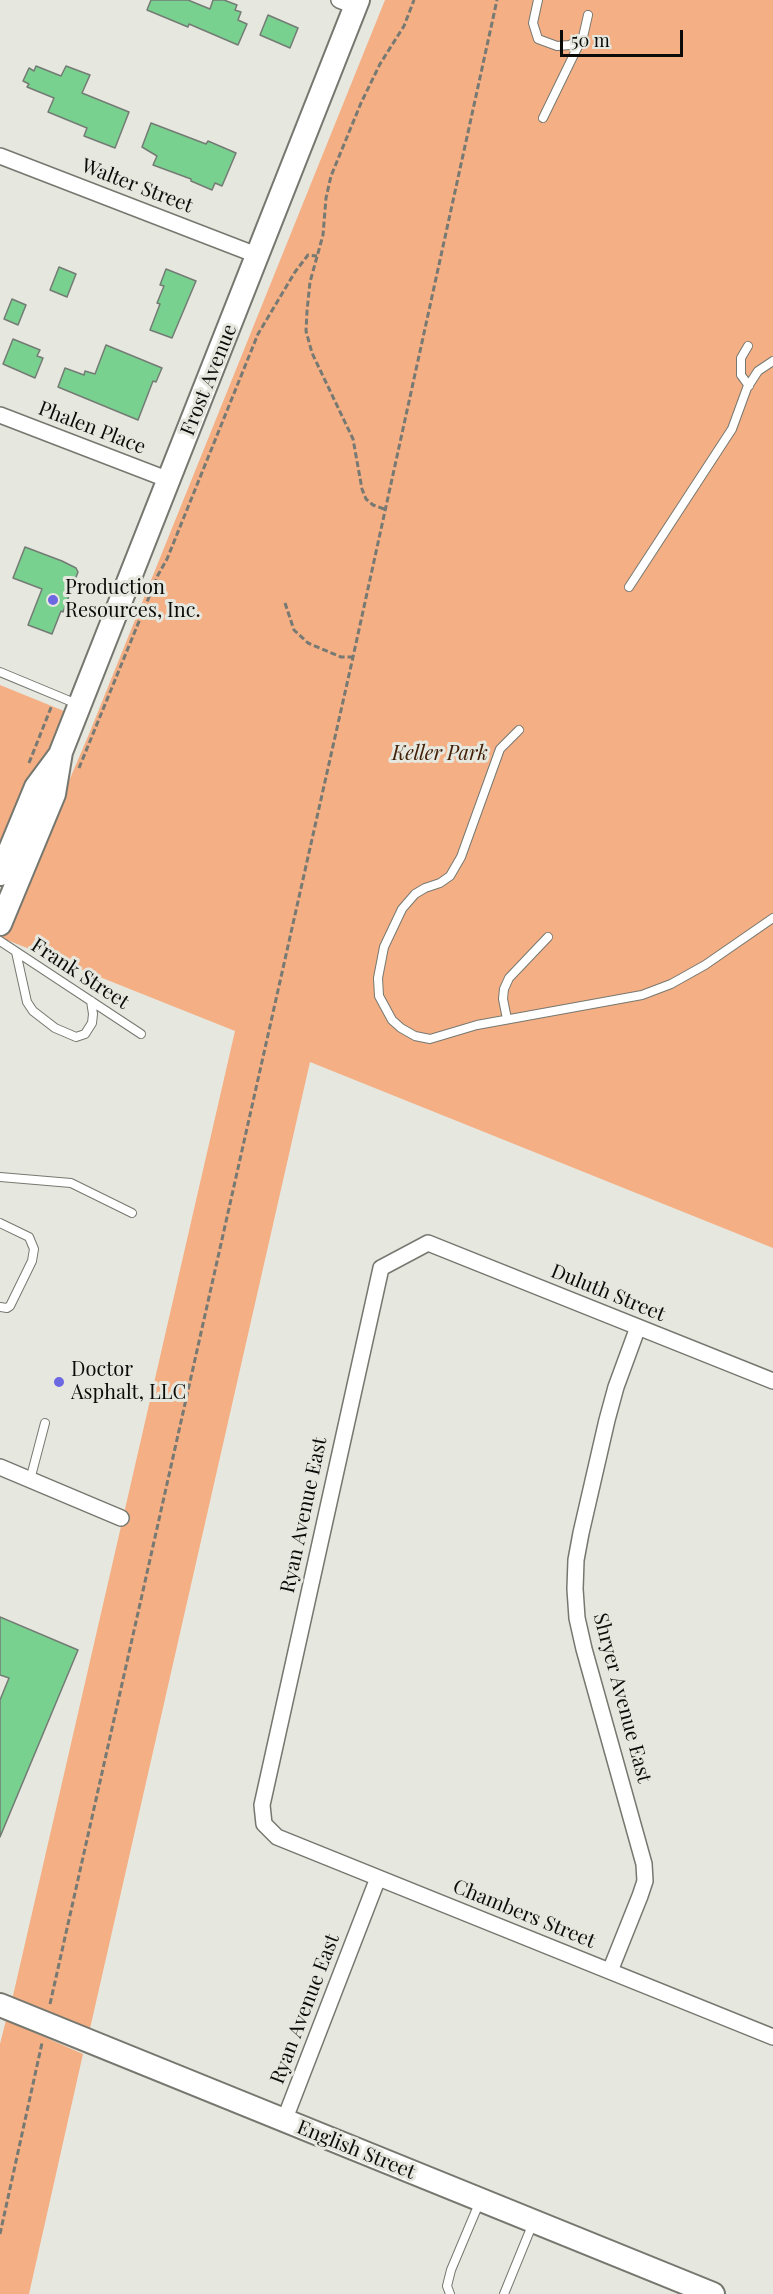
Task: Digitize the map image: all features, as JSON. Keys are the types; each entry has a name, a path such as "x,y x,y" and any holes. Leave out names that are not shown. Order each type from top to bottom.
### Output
{"street":[{"name":"Frost Avenue","path":"0,924 54,794 62,752 259,256 354,2"},
{"name":"Walter Street","path":"0,156 259,256"},
{"name":"Phalen Place","path":"0,414 169,480"},
{"name":"Frost Avenue","path":"1,868 36,787 62,752"},
{"name":"Duluth Street","path":"428,1243 773,1381"},
{"name":"Ryan Avenue East","path":"264,1824 262,1804 381,1268 428,1243"},
{"name":"Shryer Avenue East","path":"610,1971 645,1881 645,1864 584,1649 577,1618 576,1560 607,1420 616,1387 638,1327"},
{"path":"0,1467 121,1518"},
{"name":"Chambers Street","path":"264,1824 277,1837 773,2037"},
{"name":"Ryan Avenue East","path":"284,2121 378,1878"},
{"name":"English Street","path":"0,2005 713,2294"}],"lane":[{"path":"538,0 533,22 538,39 557,46 570,45 583,37"},
{"path":"543,118 583,37 588,15"},
{"path":"748,346 741,358 741,375 749,386"},
{"path":"629,587 732,429 749,386 758,371 773,361"},
{"path":"0,672 81,706"},
{"path":"519,730 500,749 461,857 450,876 415,894 402,909 384,947 378,978 380,996 392,1020 415,1036 430,1038 507,1019 642,995 671,984 705,965 773,918"},
{"path":"507,1019 503,999 509,978 548,937"},
{"name":"Frank Street","path":"0,941 141,1034"},
{"path":"16,952 27,1002 37,1015 55,1028 76,1038 85,1034 92,1023 91,1001"},
{"path":"0,1178 71,1183 132,1213"},
{"path":"0,1222 29,1237 34,1249 32,1261 10,1306 0,1307"},
{"path":"30,1480 45,1423"},
{"path":"450,2294 447,2286 451,2270 481,2200"},
{"path":"504,2294 533,2222"}],"path":[{"path":"385,509 373,505 366,499 362,489 353,440 312,353 306,331 307,311 310,282 323,235 326,198 335,166 361,103 380,64 404,26 414,0"},
{"path":"0,2234 353,657 497,0"},
{"path":"79,769 258,334 295,272 308,255 317,256"},
{"path":"285,603 294,630 308,643 341,657 353,657"}],"green space":[{"name":"Keller Park","path":"385,0 773,0 773,1248 310,1062 89,2033 12,2000 235,1031 2,938 89,734"},
{"path":"0,685 64,711 0,869"},
{"path":"6,2020 83,2054 29,2294 0,2294 0,2044"}],"building":[{"path":"151,0 188,0 210,9 213,0 224,0 237,5 235,10 241,12 238,20 247,24 238,45 189,24 188,27 147,10"},
{"path":"268,15 298,28 290,48 260,35"},
{"path":"36,66 61,76 66,66 90,75 82,93 129,112 115,148 84,136 87,128 48,112 54,98 27,87 29,84 23,81 29,68 34,71"},
{"path":"151,123 206,144 208,141 236,153 222,186 215,183 212,190 191,179 153,165 157,156 142,147"},
{"path":"59,267 76,274 67,297 50,290"},
{"path":"166,269 196,281 172,338 150,330 160,304 157,303 164,286 160,285"},
{"path":"12,299 26,305 18,325 4,319"},
{"path":"13,339 40,350 37,356 43,358 35,378 3,364"},
{"path":"106,345 162,368 156,382 153,381 138,420 58,387 65,368 84,375 85,371 95,374"},
{"name":"Production Resources, Inc.","path":"25,547 62,561 76,568 78,572 52,634 28,625 42,589 13,578"},
{"path":"0,1617 78,1650 0,1837 0,1700 9,1678 0,1675"}],"place":[{"name":"Production Resources, Inc.","path":"53,600"},
{"name":"Doctor Asphalt, LLC","path":"59,1382"}]}
